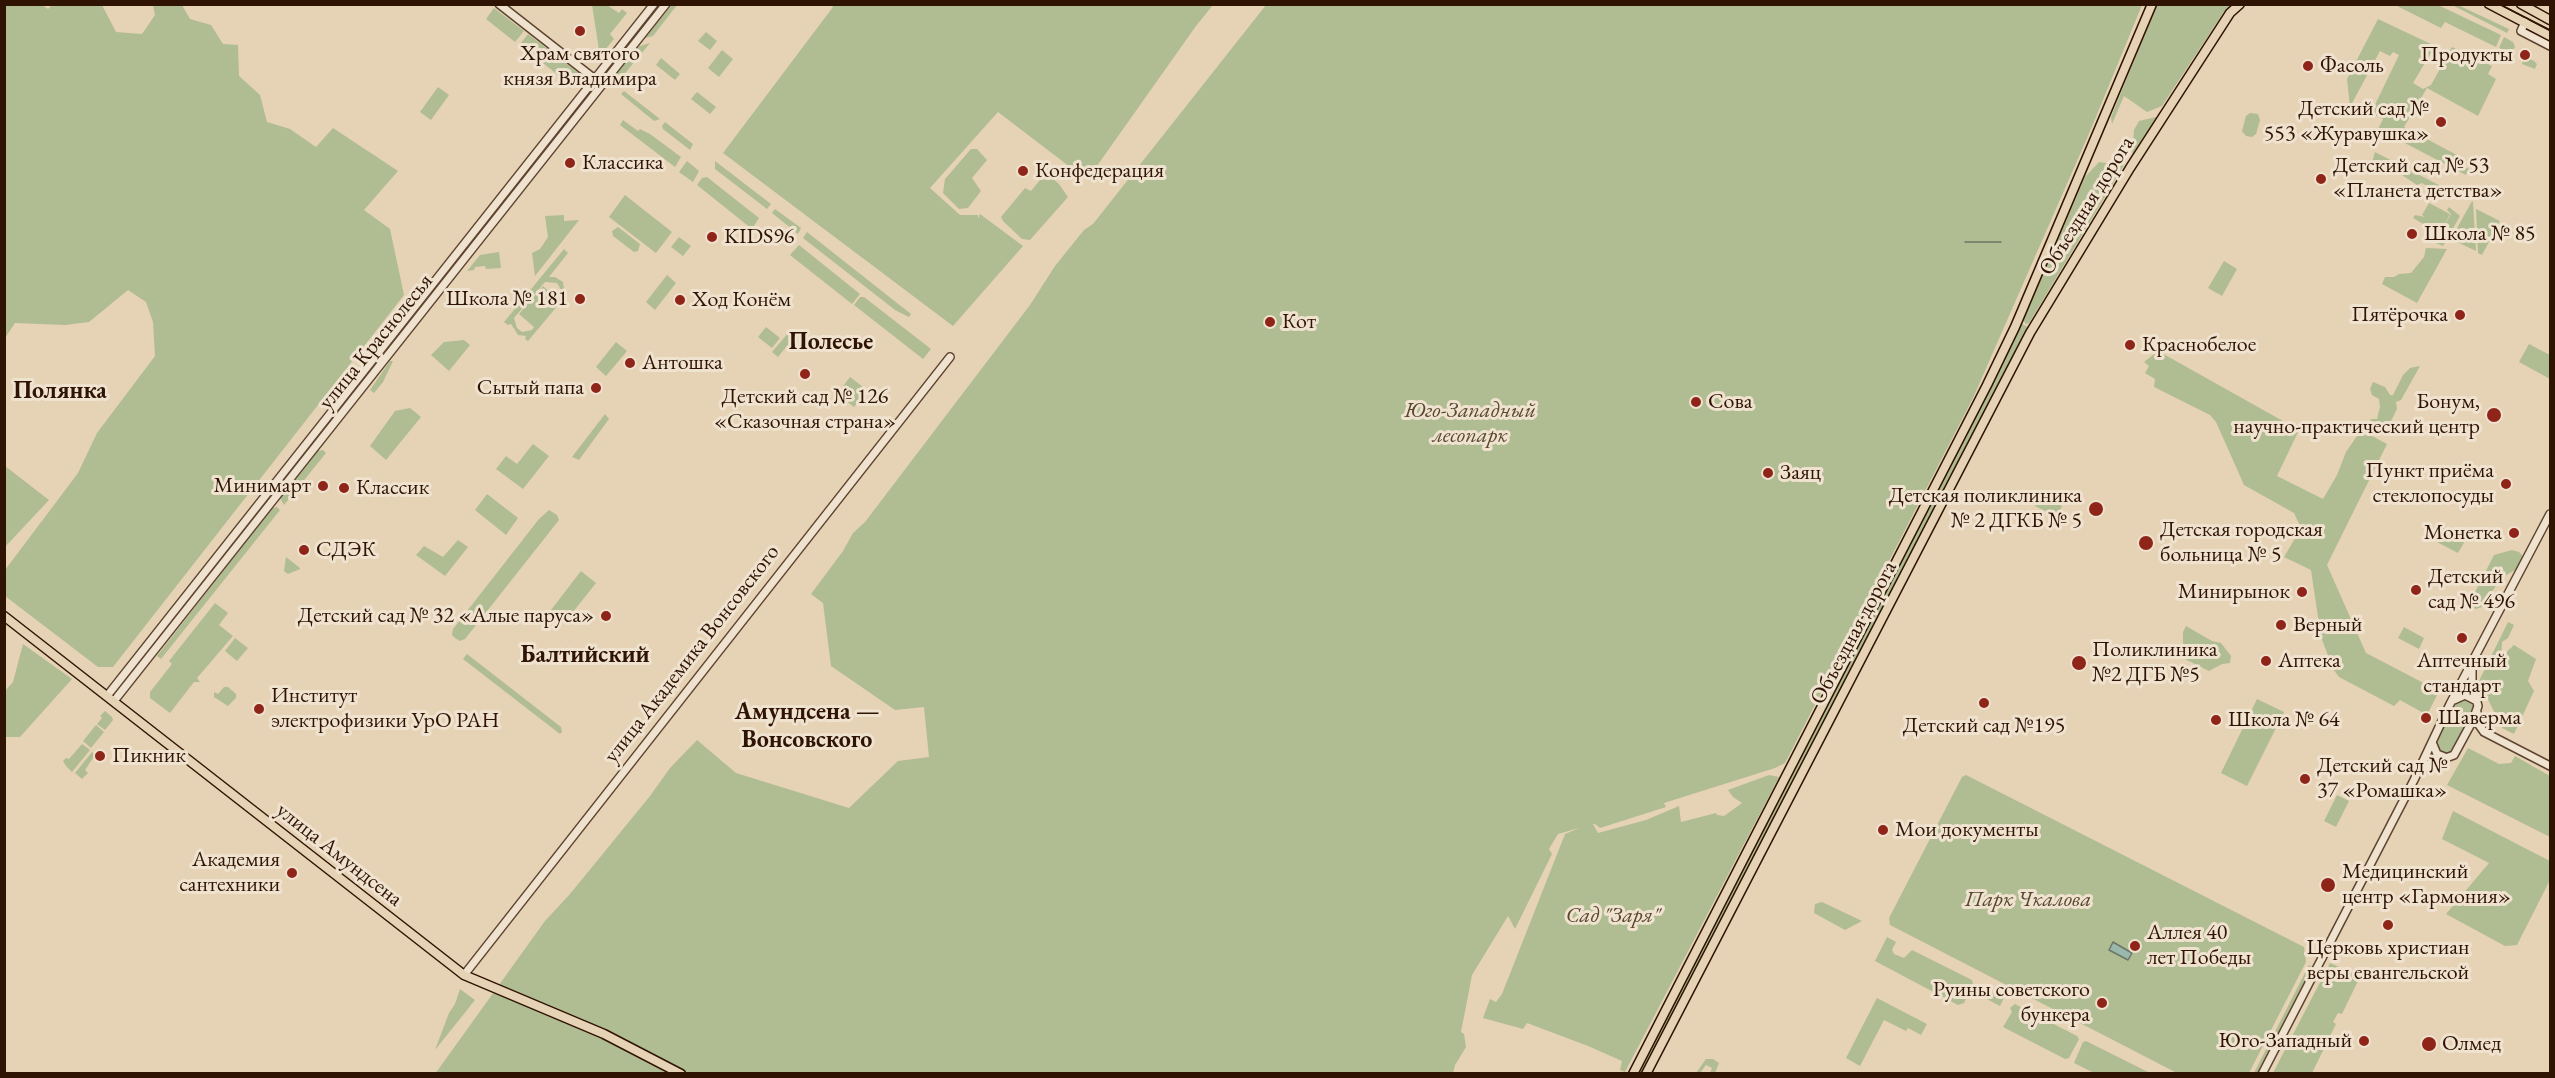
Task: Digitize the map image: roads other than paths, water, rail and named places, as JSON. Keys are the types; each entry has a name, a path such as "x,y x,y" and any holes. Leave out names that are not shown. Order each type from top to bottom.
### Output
{"main road":[{"name":"Объездная дорога","path":"1633,1074 1987,385 2015,327 2152,4"},
{"name":"Объездная дорога","path":"1646,1074 2030,333 2130,168 2230,13 2240,4"},
{"path":"2489,4 2550,42"},
{"path":"2521,4 2550,20"},
{"path":"2523,27 2532,10"},
{"name":"улица Амундсена","path":"4,616 464,975 594,1030 681,1074"}],"street":[{"path":"499,4 602,85"},
{"name":"улица Краснолесья","path":"111,698 654,4"},
{"name":"улица Краснолесья","path":"111,698 455,272 666,4"},
{"path":"447,266 455,272"},
{"name":"улица Академика Вонсовского","path":"464,975 950,357"},
{"path":"2262,1074 2550,514"},
{"path":"2472,666 2472,683 2477,705 2476,717 2484,732"},
{"path":"2452,701 2465,695 2477,705"},
{"path":"2414,780 2425,766 2454,755 2477,705"},
{"path":"2463,739 2471,732 2484,732 2550,766"},
{"path":"2432,741 2437,754 2447,758"}],"waterway":[{"path":"1965,242 2001,242"}],"tram line":[{"path":"2499,4 2550,30"}],"place":[{"name":"Храм святого князя Владимира","path":"580,31"},
{"name":"Продукты","path":"2525,55"},
{"name":"Фасоль","path":"2308,66"},
{"name":"Детский сад № 553 «Журавушка»","path":"2441,122"},
{"name":"Классика","path":"570,163"},
{"name":"Конфедерация","path":"1023,171"},
{"name":"Детский сад № 53 «Планета детства»","path":"2321,179"},
{"name":"Школа № 85","path":"2412,234"},
{"name":"KIDS96","path":"712,237"},
{"name":"Школа № 181","path":"580,299"},
{"name":"Ход Конём","path":"680,300"},
{"name":"Пятёрочка","path":"2460,315"},
{"name":"Кот","path":"1270,322"},
{"name":"Краснобелое","path":"2130,345"},
{"name":"Антошка","path":"630,363"},
{"name":"Детский сад № 126 «Сказочная страна»","path":"805,374"},
{"name":"Сытый папа","path":"596,388"},
{"name":"Сова","path":"1696,402"},
{"name":"Бонум, научно-практический центр","path":"2494,415"},
{"name":"Заяц","path":"1768,473"},
{"name":"Пункт приёма стеклопосуды","path":"2506,484"},
{"name":"Минимарт","path":"323,486"},
{"name":"Классик","path":"344,488"},
{"name":"Детская поликлиника № 2 ДГКБ № 5","path":"2096,509"},
{"name":"Монетка","path":"2514,533"},
{"name":"Детская городская больница № 5","path":"2146,543"},
{"name":"СДЭК","path":"304,550"},
{"name":"Детский сад № 496","path":"2416,590"},
{"name":"Минирынок","path":"2302,592"},
{"name":"Детский сад № 32 «Алые паруса»","path":"606,616"},
{"name":"Верный","path":"2281,625"},
{"name":"Аптечный стандарт","path":"2462,638"},
{"name":"Аптека","path":"2266,661"},
{"name":"Поликлиника №2 ДГБ №5","path":"2079,663"},
{"name":"Детский сад №195","path":"1984,703"},
{"name":"Институт электрофизики УрО РАН","path":"259,709"},
{"name":"Шаверма","path":"2426,718"},
{"name":"Школа № 64","path":"2216,720"},
{"name":"Пикник","path":"100,756"},
{"name":"Детский сад № 37 «Ромашка»","path":"2305,779"},
{"name":"Мои документы","path":"1883,830"},
{"name":"Академия сантехники","path":"292,873"},
{"name":"Медицинский центр «Гармония»","path":"2328,885"},
{"name":"Церковь христиан веры евангельской","path":"2388,925"},
{"name":"Аллея 40 лет Победы","path":"2135,946"},
{"name":"Руины советского бункера","path":"2102,1003"},
{"name":"Юго-Западный","path":"2364,1041"},
{"name":"Олмед","path":"2429,1044"}],"district":[{"name":"Полесье","path":"831,342"},
{"name":"Полянка","path":"60,391"},
{"name":"Балтийский","path":"585,655"},
{"name":"Амундсена — Вонсовского","path":"807,726"}],"park label":[{"name":"Юго-Западный лесопарк","path":"1470,424"},
{"name":"Парк Чкалова","path":"2028,900"},
{"name":"Сад \"Заря\"","path":"1613,916"}]}
